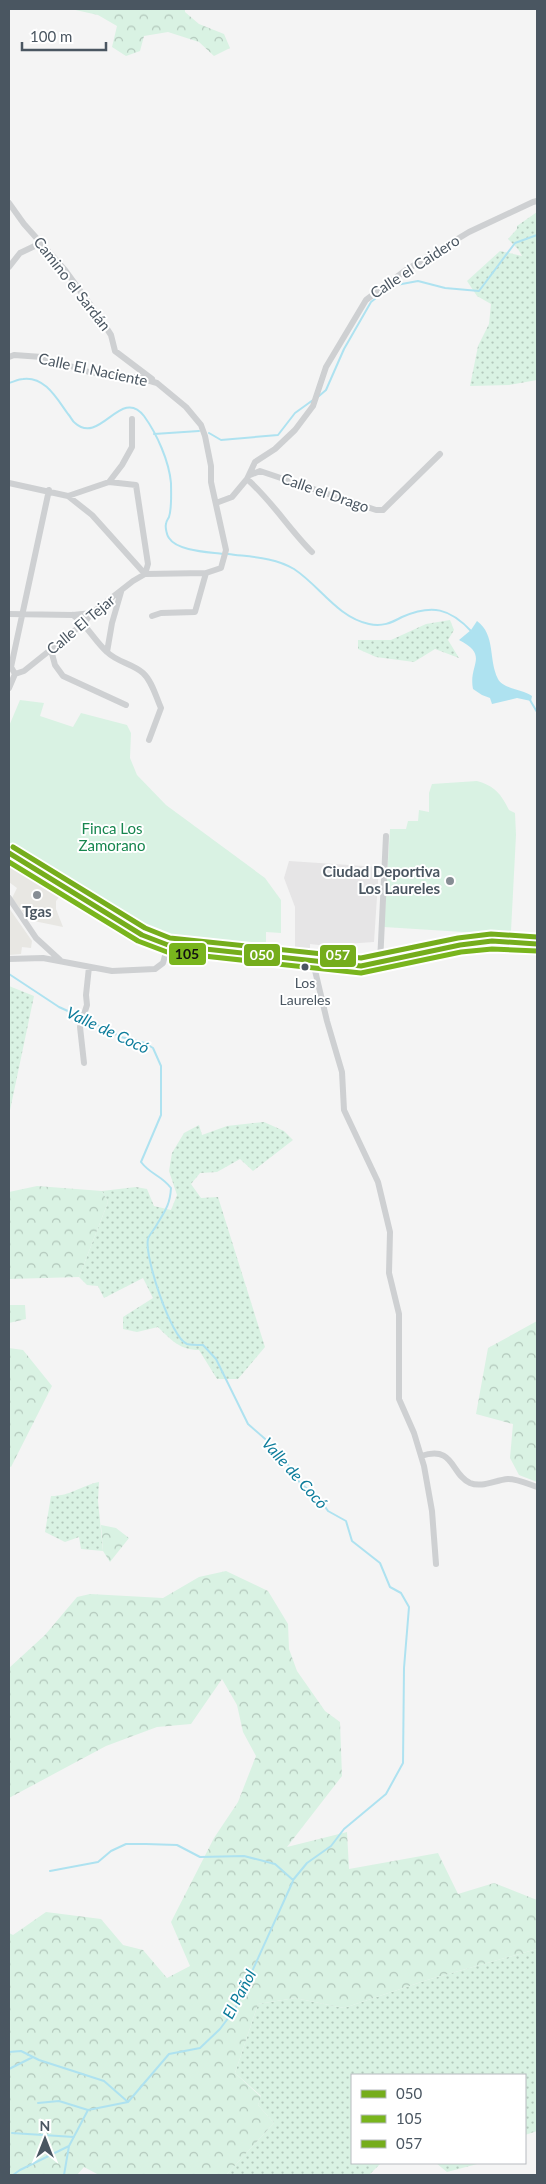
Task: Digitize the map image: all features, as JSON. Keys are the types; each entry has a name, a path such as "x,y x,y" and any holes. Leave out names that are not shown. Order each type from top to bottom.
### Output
{"main road":[{"path":"9,853 142,935 168,945 362,966 460,945 492,941 537,944"}],"street":[{"name":"Calle el Caidero","path":"216,503 232,498 248,477 255,462 275,449 294,430 313,406 326,367 366,300 406,270 469,232 537,201"},
{"name":"Camino el Sardán","path":"9,203 64,270 100,318 111,335 116,351 157,383"},
{"path":"9,267 20,253 41,244"},
{"name":"Calle El Naciente","path":"9,357 14,355 42,357 89,372 140,378 157,383 186,407 201,425 211,466 212,482 226,550 221,568 206,573"},
{"path":"109,482 122,466 132,447 132,419"},
{"name":"Calle el Drago","path":"248,477 260,471 376,510 382,510 440,454"},
{"path":"248,477 296,536 312,552"},
{"path":"9,482 68,496 92,515 145,574 206,573 195,612 161,613 152,616"},
{"path":"68,496 109,482 136,485 148,564 145,574"},
{"path":"9,688 15,674 11,667 49,490"},
{"name":"Calle El Tejar","path":"15,674 24,671 84,623 92,613 145,574"},
{"path":"107,652 112,623 121,592"},
{"path":"9,614 73,615 92,613"},
{"path":"73,615 84,623 107,652 119,662 143,673 152,685 161,708 149,740"},
{"path":"51,650 55,665 63,676 126,704"},
{"path":"380,963 386,836"},
{"path":"9,898 36,938 60,960"},
{"path":"9,959 43,958 112,971 155,969 163,963 168,945"},
{"path":"313,962 327,1021 342,1072 344,1110 378,1182 390,1232 389,1273 399,1314 399,1399 414,1433 421,1456 432,1511 436,1564"},
{"path":"84,1063 80,1027 87,1005 89,967"},
{"path":"421,1456 432,1453 441,1454 449,1460 468,1482 478,1485 514,1479 537,1487"}],"shaded area":[{"name":"Tgas","path":"9,859 63,892 56,901 56,909 63,927 29,920 12,898 17,888 9,882"},
{"path":"289,861 379,867 374,942 345,944 344,948 310,944 310,949 295,948 295,907 284,878"},
{"path":"9,908 32,941 31,948 22,947 21,954 9,955"}],"green space":[{"path":"71,9 185,9 185,12 199,24 224,34 230,48 214,56 199,42 168,32 144,36 140,51 126,56 112,47 117,26 98,15"},
{"path":"537,212 537,380 509,385 470,386 478,346 489,324 491,304 477,296 467,281 500,251 522,256 508,239 517,229 517,226"},
{"path":"450,620 454,630 448,640 459,658 435,649 414,662 376,657 358,649 358,640 391,640 426,624"},
{"name":"Finca Los Zamorano","path":"20,700 44,703 40,716 73,727 81,713 127,725 131,733 130,758 137,775 166,805 265,878 281,900 281,933 266,932 266,948 197,941 147,930 61,879 51,875 9,846 9,726"},
{"name":"Ciudad Deportiva Los Laureles","path":"477,781 493,788 503,799 509,810 515,813 516,835 511,931 463,932 384,927 390,829 406,829 408,821 418,821 419,810 429,812 429,793 432,784"},
{"path":"9,986 34,996 9,1115"},
{"path":"264,1122 284,1131 293,1140 253,1171 240,1159 217,1172 200,1173 191,1184 201,1198 218,1197 265,1347 238,1379 217,1379 199,1350 192,1350 181,1346 158,1327 137,1332 123,1329 123,1317 153,1298 143,1278 104,1298 98,1286 87,1285 79,1277 108,1202 102,1191 136,1187 147,1189 154,1206 171,1210 177,1195 169,1171 172,1153 184,1133 199,1125 202,1135 227,1126"},
{"path":"37,1186 102,1191 108,1202 79,1277 9,1279 9,1192"},
{"path":"9,1305 25,1305 26,1319 9,1323"},
{"path":"537,1321 537,1482 519,1475 510,1458 513,1424 476,1414 488,1348"},
{"path":"9,1348 23,1350 52,1386 11,1467 9,1466"},
{"path":"99,1482 98,1501 103,1551 81,1549 79,1537 65,1542 45,1532 51,1496 70,1493"},
{"path":"101,1525 116,1528 129,1538 110,1562 103,1551"},
{"path":"226,1571 268,1591 288,1624 289,1649 297,1671 325,1711 340,1722 342,1776 287,1847 347,1832 349,1869 438,1853 458,1894 494,1883 537,1900 537,1949 427,1980 344,2008 295,1998 258,2004 235,2073 261,2097 258,2105 274,2123 226,2175 99,2175 84,2167 77,2175 9,2175 9,1933 13,1935 46,1912 101,1919 123,1945 143,1950 167,1978 190,1966 171,1922 214,1838 238,1802 256,1756 243,1732 237,1705 222,1679 191,1724 157,1727 106,1746 9,1798 9,1668 45,1635 77,1597 90,1594 163,1598 199,1577"},
{"path":"537,1949 537,2131 526,2135 526,2074 351,2074 351,2164 380,2164 369,2175 226,2175 274,2123 258,2105 261,2096 235,2073 258,2004 295,1998 344,2008 427,1980"},
{"path":"437,2164 477,2164 447,2172"}],"water":[{"path":"477,621 487,633 498,679 504,685 532,696 531,701 517,698 492,704 490,698 473,689 472,680 476,656 474,651 459,640 471,630"}],"waterway":[{"path":"319,396 326,390 344,349 371,302 391,286 418,281 445,288 479,291 515,243 537,235"},
{"path":"9,383 21,379 38,381 50,390 74,422 84,428 102,423 119,411 127,408 135,409 144,416 162,448 170,475 171,505 166,522 168,537 179,546 223,554"},
{"path":"209,433 221,440 278,435 295,413 313,400"},
{"path":"154,434 199,431"},
{"path":"228,554 262,558 286,565 303,576 347,615 369,624 386,624 422,610 432,610 448,613 472,632"},
{"path":"530,700 537,712"},
{"name":"Valle de Cocó","path":"9,974 59,1007 81,1017"},
{"name":"Valle de Cocó","path":"50,1871 98,1862 111,1851 126,1844 177,1845 200,1857 244,1856 275,1864 293,1880 307,1863 331,1846 344,1829 386,1794 403,1763 404,1668 409,1607 401,1593 390,1587 380,1563 352,1541 346,1521 328,1511 319,1498 300,1483 279,1451 248,1424 216,1359 203,1345 187,1344 174,1327 154,1278 148,1248 148,1239 166,1208 170,1199 171,1188 141,1162 161,1115 161,1066 153,1048 145,1043 121,1037 85,1019"},
{"name":"El Pañol","path":"13,2175 69,2146 88,2110 128,2102 169,2054 200,2048 220,2029 235,2009 293,1881"},
{"path":"9,2052 21,2051 39,2060 104,2081 128,2102"},
{"path":"9,2069 33,2057"},
{"path":"38,2103 59,2101 88,2110"},
{"path":"12,2133 74,2137"},
{"path":"64,2175 69,2146"}],"transit line":[{"name":"057","path":"13,847 145,928 170,938 361,958 458,938 491,934 537,937"},
{"name":"050","path":"9,853 142,935 168,945 361,966 460,945 492,941 537,944"},
{"name":"105","path":"9,862 138,941 167,952 361,973 461,952 492,949 537,951"}],"place":[{"name":"Ciudad Deportiva Los Laureles","path":"450,881"},
{"name":"Tgas","path":"37,895"},
{"name":"Los Laureles","path":"305,967"}]}
